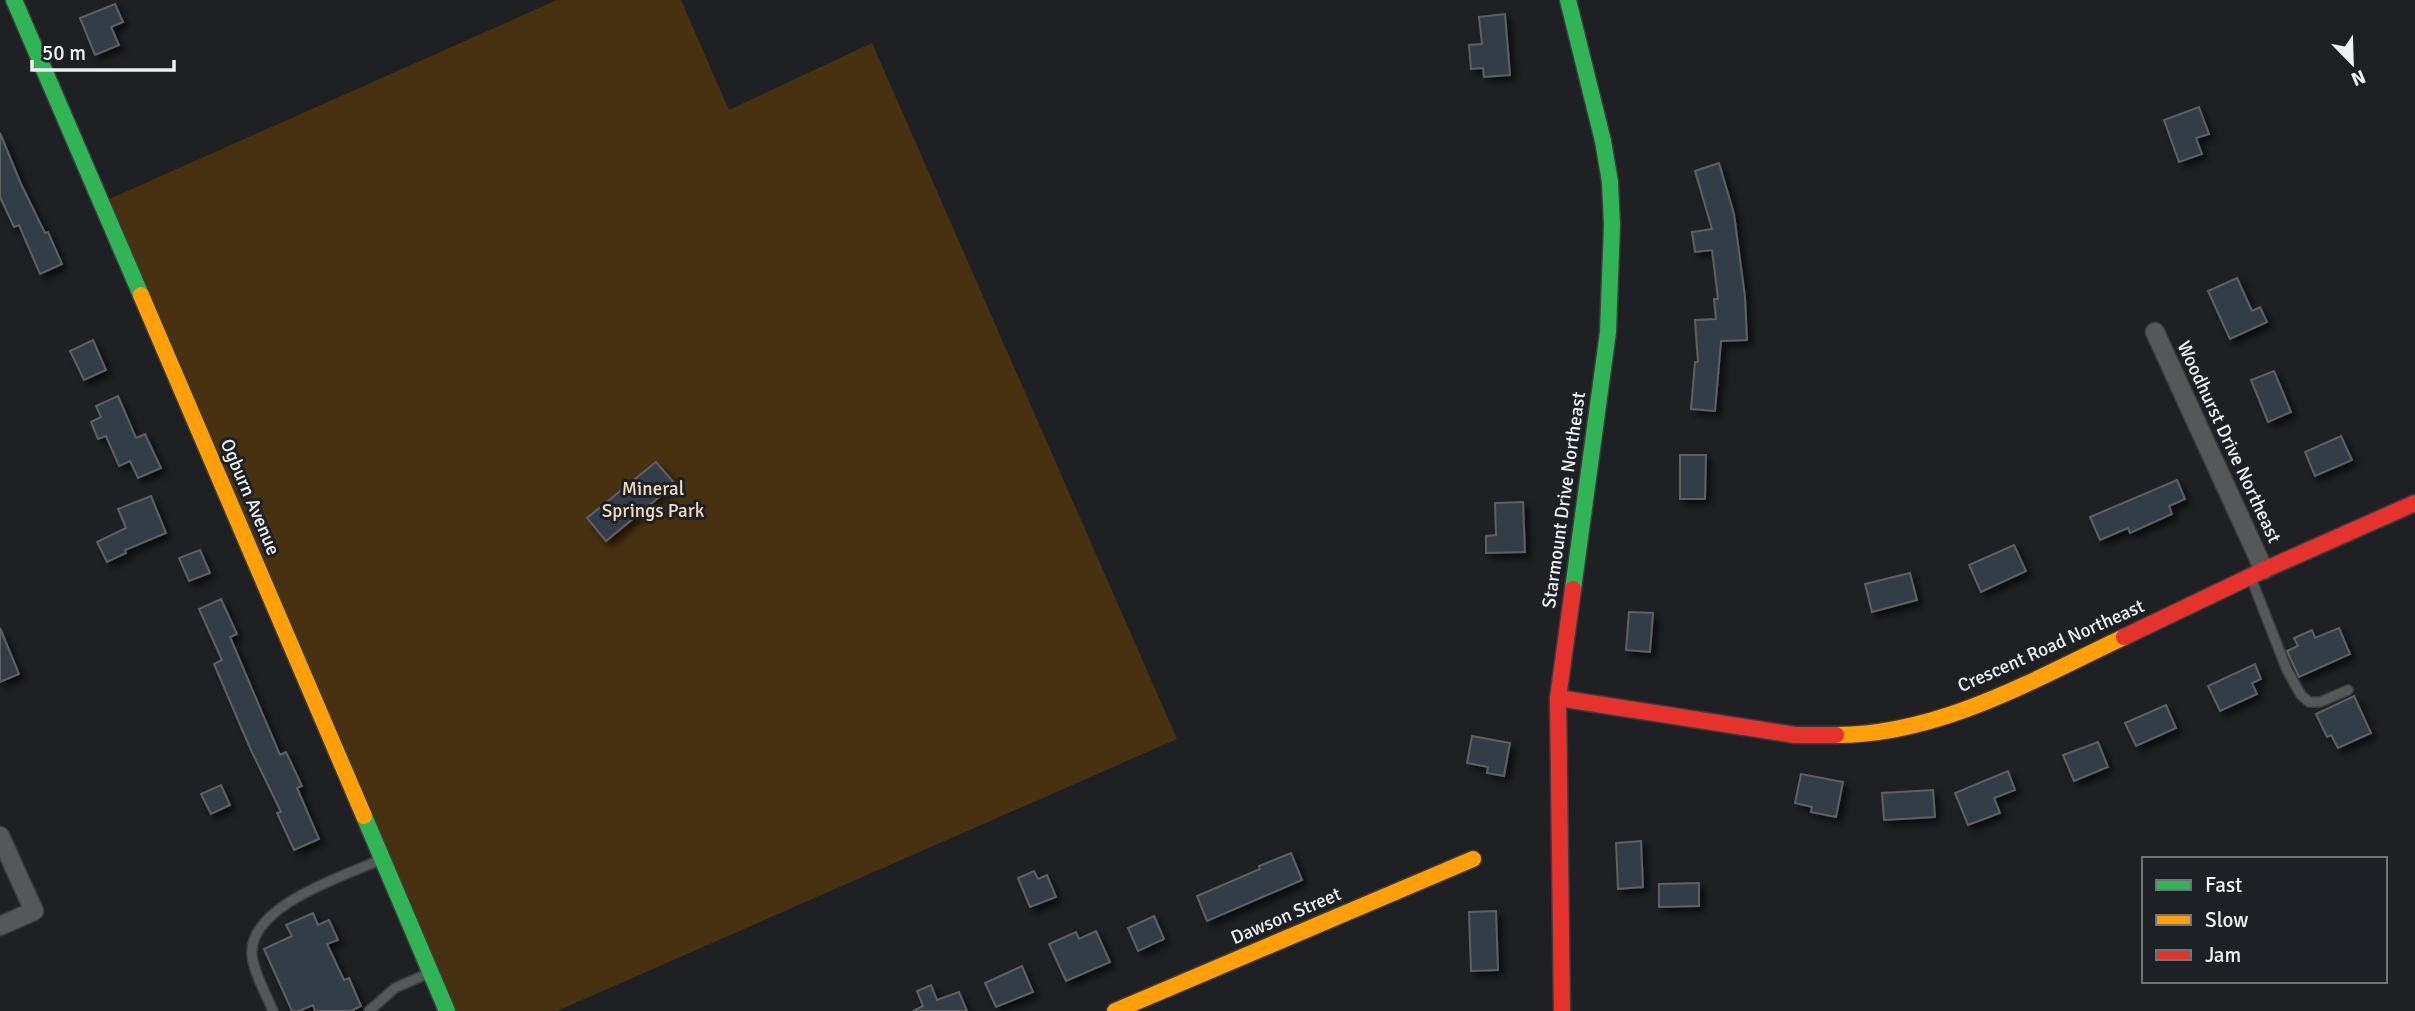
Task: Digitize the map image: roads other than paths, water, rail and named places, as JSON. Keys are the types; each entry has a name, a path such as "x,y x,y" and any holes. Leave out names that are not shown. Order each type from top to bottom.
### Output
{"street":[{"name":"Ogburn Avenue","path":"14,0 447,1011"},
{"name":"Starmount Drive Northeast","path":"1562,1011 1558,698 1608,332 1612,272 1611,194 1607,160 1568,0"},
{"name":"Woodhurst Drive Northeast","path":"2155,332 2257,573"},
{"name":"Crescent Road Northeast","path":"1558,698 1795,735 1857,735 1924,723 1997,697 2257,573 2415,503"},
{"path":"0,836 34,911 0,926"},
{"name":"Dawson Street","path":"1115,1011 1473,859"}],"lane":[{"path":"2257,573 2275,641 2301,695 2309,702 2320,702 2348,690"},
{"path":"273,1011 252,957 253,940 271,915 290,901 382,859"},
{"path":"369,1011 395,988 430,972"}],"park label":[{"name":"Mineral Springs Park","path":"653,500"}]}
